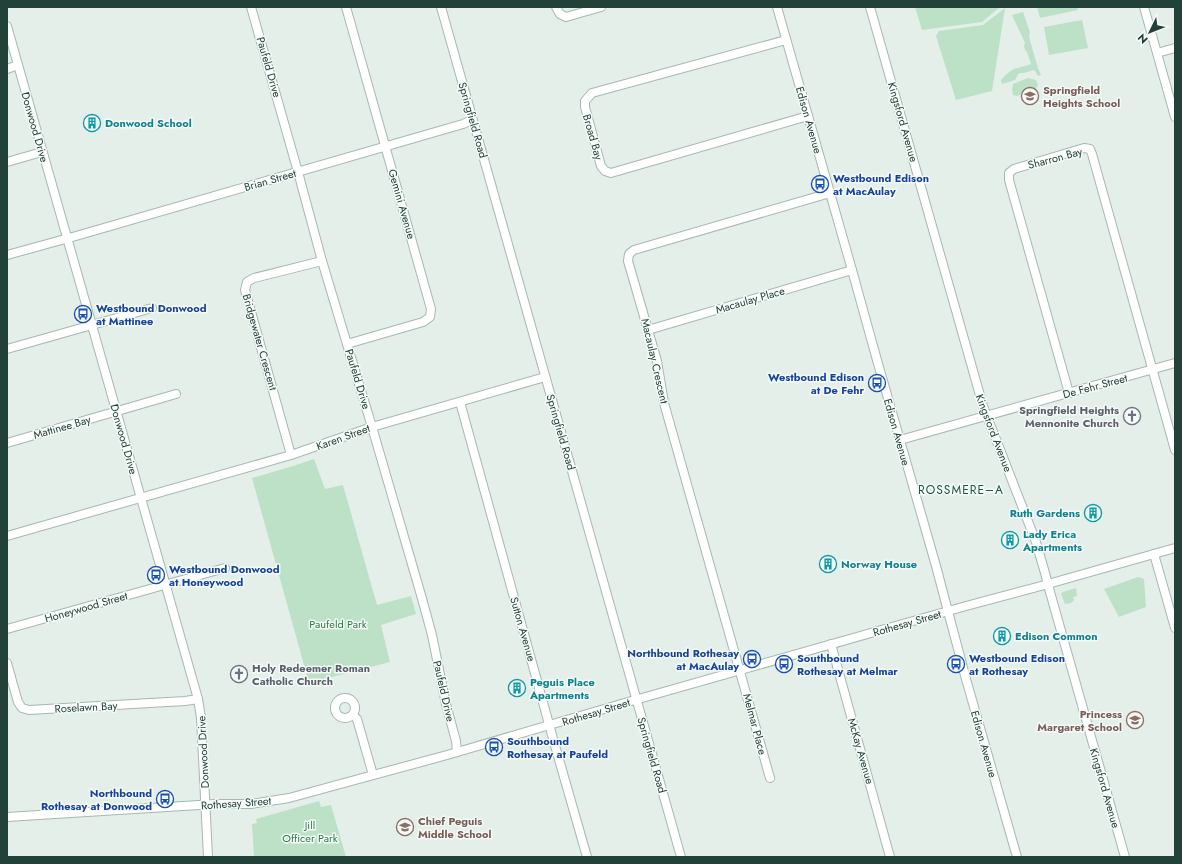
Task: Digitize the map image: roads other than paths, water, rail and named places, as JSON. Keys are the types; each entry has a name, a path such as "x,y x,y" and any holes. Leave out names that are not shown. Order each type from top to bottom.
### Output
{"street":[{"name":"Paufeld Drive","path":"252,7 322,261 432,634 456,741 457,752"},
{"name":"Gemini Avenue","path":"346,7 431,309 430,317 423,322 347,344"},
{"name":"Springfield Road","path":"441,7 681,857"},
{"path":"556,7 560,14 566,17 601,7"},
{"name":"Edison Avenue","path":"777,7 1017,857"},
{"name":"Kingsford Avenue","path":"870,7 986,415 1036,542 1125,857"},
{"path":"1144,7 1175,117"},
{"name":"Donwood Drive","path":"7,26 198,699 201,718 208,857"},
{"name":"Broad Bay","path":"786,40 592,93 585,101 584,107 601,166 606,171 611,173 808,116"},
{"path":"1157,53 1175,48"},
{"path":"7,69 18,65"},
{"name":"Brian Street","path":"7,255 298,172 463,124 472,120"},
{"name":"Sharron Bay","path":"1068,393 1009,180 1009,174 1014,169 1084,148 1090,149 1092,154 1175,450"},
{"path":"7,162 42,152"},
{"name":"Macaulay Crescent","path":"740,670 664,403 657,361 628,261 629,254 634,250 830,193"},
{"name":"Bridgewater Crescent","path":"291,455 245,290 246,282 254,278 322,261"},
{"name":"Macaulay Place","path":"648,330 852,270"},
{"path":"7,349 152,308"},
{"name":"De Fehr Street","path":"900,440 1175,363"},
{"name":"Karen Street","path":"141,497 291,455 372,427 545,377"},
{"name":"Mattinee Bay","path":"7,442 176,394"},
{"name":"Sutton Avenue","path":"460,402 587,857"},
{"path":"7,536 141,497"},
{"name":"Rothesay Street","path":"7,817 206,806 215,804 251,804 283,800 1175,548"},
{"path":"1154,554 1175,628"},
{"name":"Honeywood Street","path":"7,629 225,568"},
{"name":"McKay Avenue","path":"831,644 890,857"},
{"name":"Roselawn Bay","path":"7,663 18,702 22,708 29,710 198,699"},
{"name":"Melmar Place","path":"740,670 770,778"},
{"path":"353,715 357,719 373,775"}],"place":[{"name":"Springfield Heights School","path":"1030,96"},
{"name":"Donwood School","path":"92,123"},
{"name":"Westbound Edison at MacAulay","path":"820,184"},
{"name":"Westbound Donwood at Mattinee","path":"83,314"},
{"name":"Westbound Edison at De Fehr","path":"877,383"},
{"name":"Springfield Heights Mennonite Church","path":"1132,416"},
{"name":"Ruth Gardens","path":"1093,513"},
{"name":"Lady Erica Apartments","path":"1010,540"},
{"name":"Norway House","path":"828,564"},
{"name":"Westbound Donwood at Honeywood","path":"156,575"},
{"name":"Edison Common","path":"1002,636"},
{"name":"Northbound Rothesay at MacAulay","path":"752,659"},
{"name":"Southbound Rothesay at Melmar","path":"784,664"},
{"name":"Westbound Edison at Rothesay","path":"956,664"},
{"name":"Holy Redeemer Roman Catholic Church","path":"239,674"},
{"name":"Peguis Place Apartments","path":"517,688"},
{"name":"Princess Margaret School","path":"1135,720"},
{"name":"Southbound Rothesay at Paufeld","path":"494,747"},
{"name":"Northbound Rothesay at Donwood","path":"165,799"},
{"name":"Chief Peguis Middle School","path":"405,827"}],"district":[{"name":"ROSSMERE–A","path":"961,490"}],"park label":[{"name":"Paufeld Park","path":"338,624"},
{"name":"Jill Officer Park","path":"310,831"}]}
